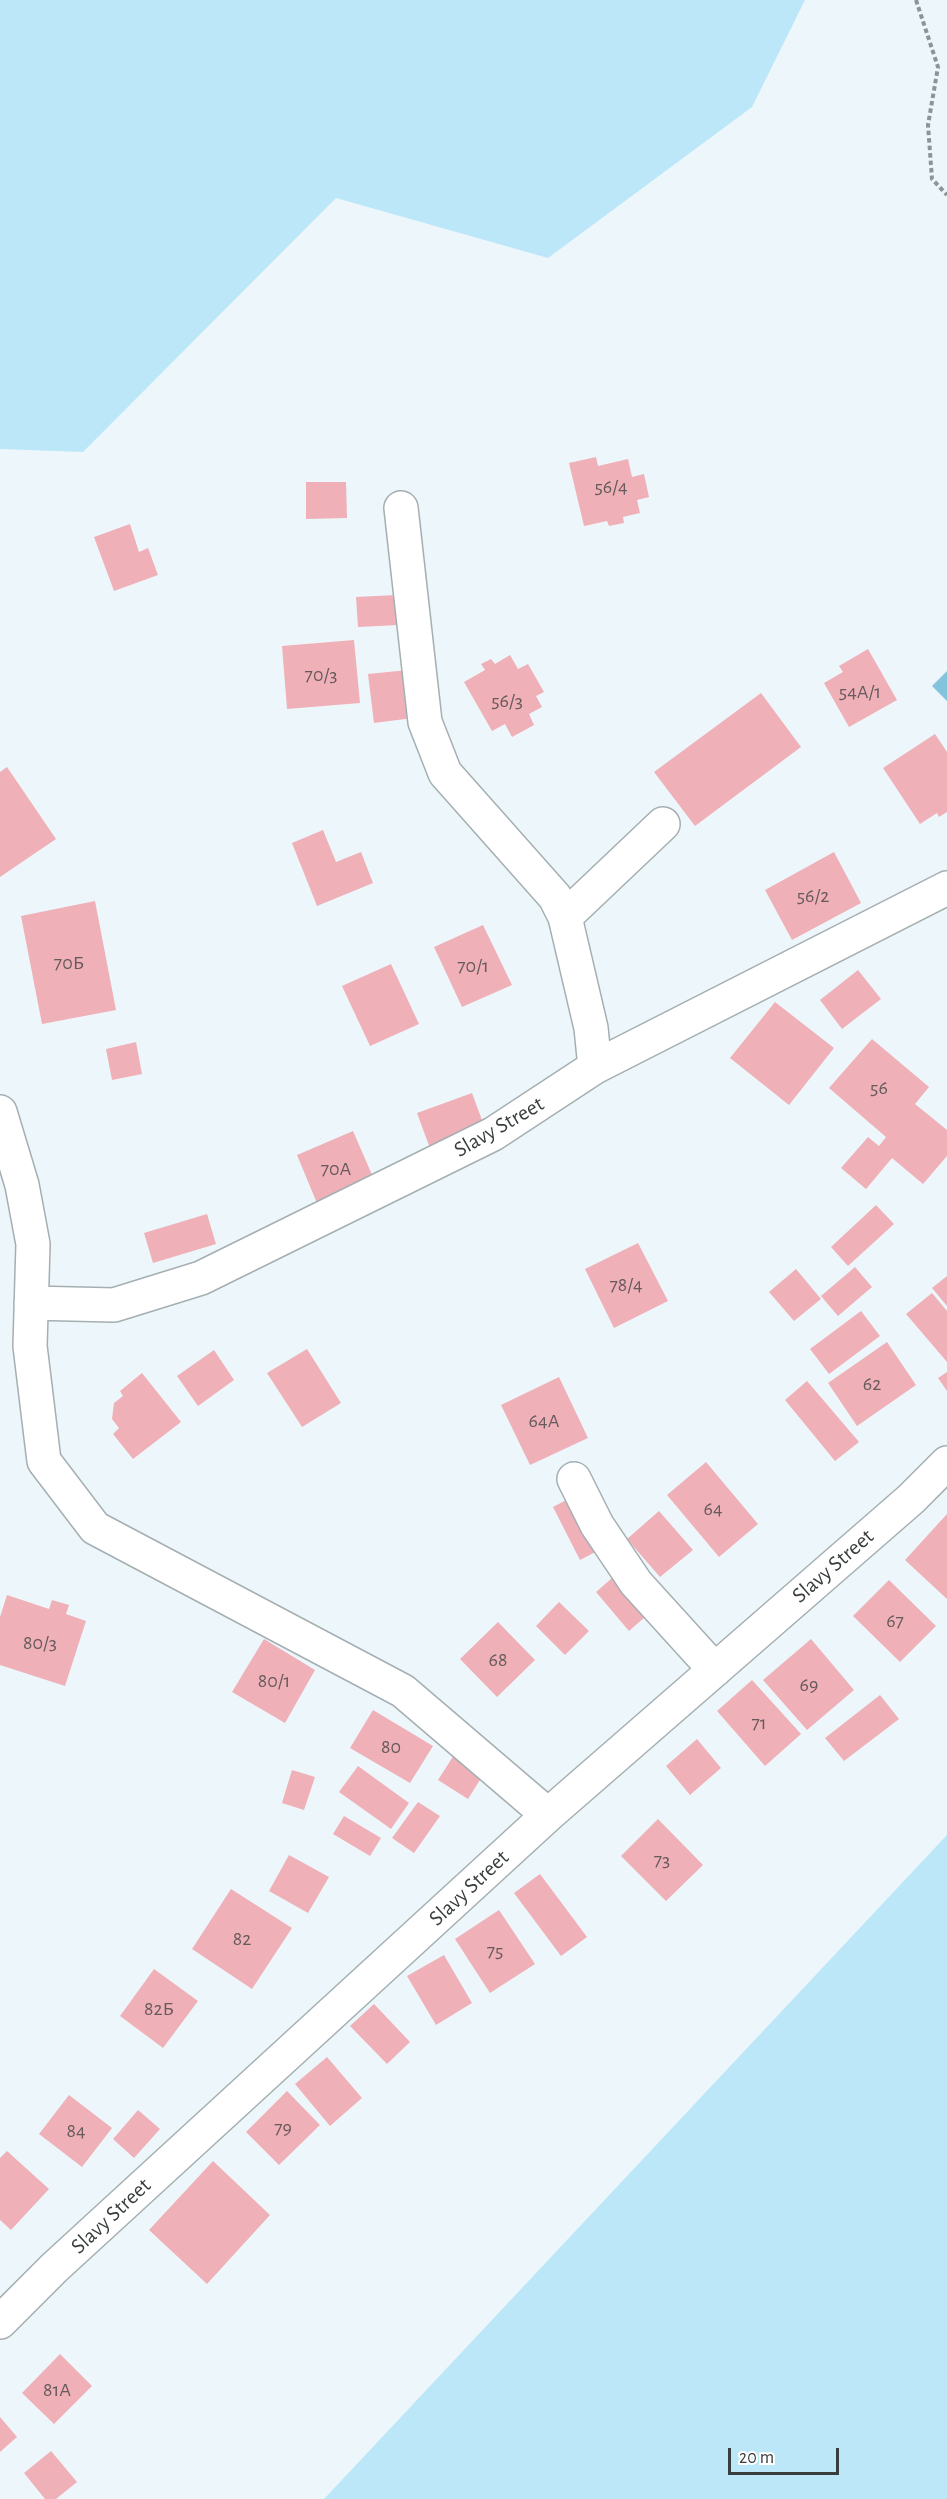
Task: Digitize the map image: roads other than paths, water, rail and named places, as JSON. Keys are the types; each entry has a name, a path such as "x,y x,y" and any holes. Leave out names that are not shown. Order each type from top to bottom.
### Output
{"street":[{"path":"401,508 425,722 445,773 555,897 565,917 591,1028 595,1067"},
{"path":"565,917 663,824"},
{"name":"Slavy Street","path":"31,1303 114,1305 201,1278 493,1134 595,1067 947,888"},
{"path":"0,1112 22,1185 33,1244 30,1346 44,1461 95,1528 403,1691 549,1815"},
{"name":"Slavy Street","path":"0,2322 54,2268 549,1815 910,1499 947,1463"},
{"path":"574,1479 597,1525 636,1583 715,1670"}]}
